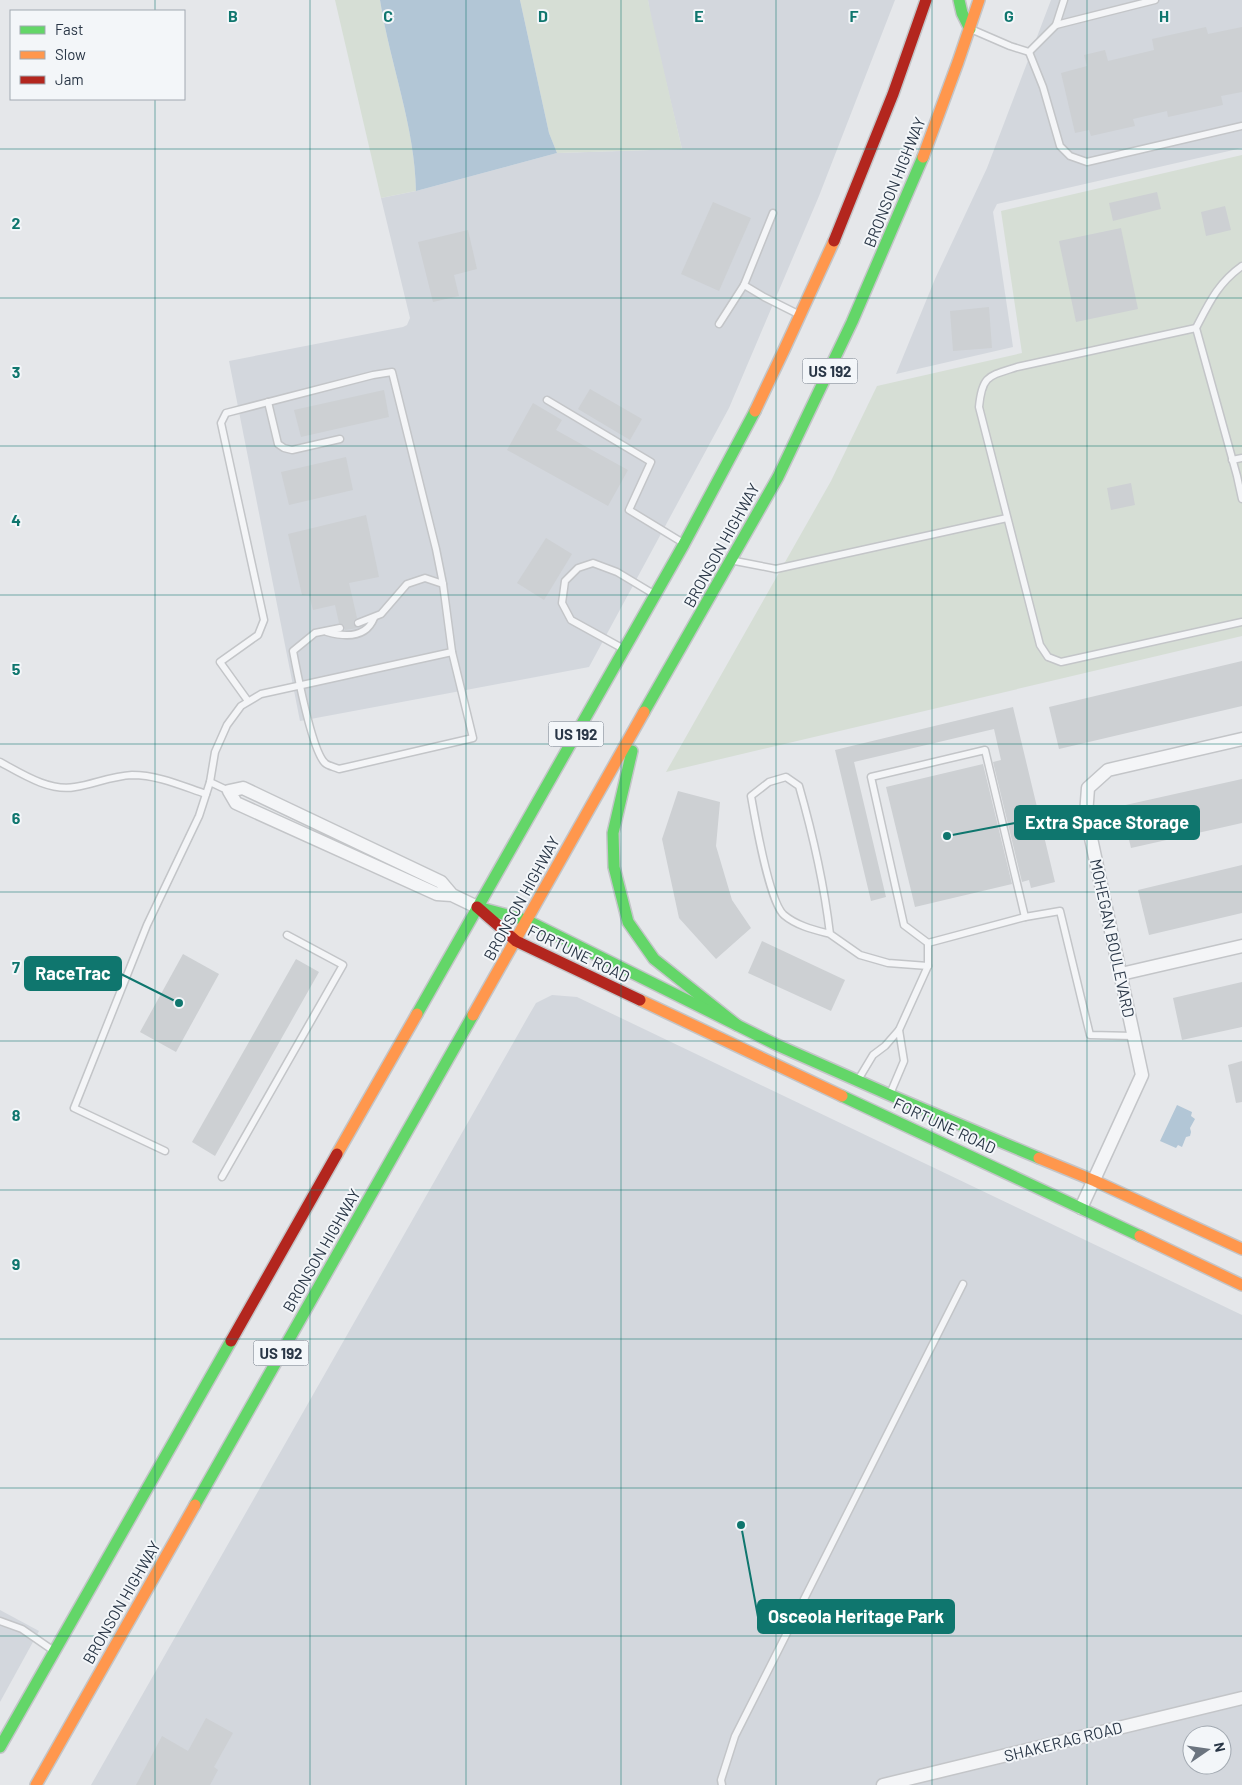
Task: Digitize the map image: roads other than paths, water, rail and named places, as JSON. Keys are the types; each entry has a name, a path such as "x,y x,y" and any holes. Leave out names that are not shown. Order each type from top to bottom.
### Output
{"main road":[{"name":"BRONSON HIGHWAY","path":"0,1747 656,595 730,461 801,315 852,201 889,106 926,0"},
{"path":"958,0 970,29"},
{"name":"BRONSON HIGHWAY","path":"36,1785 778,477 863,300 932,133 979,0"},
{"path":"638,723 613,833 614,867 628,922 654,959 737,1024"},
{"name":"FORTUNE ROAD","path":"477,907 526,920 777,1045 890,1095 1095,1181 1242,1250"},
{"name":"FORTUNE ROAD","path":"477,907 516,941 1242,1285"}],"street":[{"name":"MOHEGAN BOULEVARD","path":"1082,1208 1142,1075 1086,815 1088,788 1108,770 1242,739"},
{"path":"229,791 236,803 436,894 452,895 477,907"},
{"path":"1121,974 1242,946"},
{"name":"SHAKERAG ROAD","path":"883,1785 1242,1698"}],"lane":[{"path":"1029,52 1056,25 1064,0"},
{"path":"1056,25 1155,0"},
{"path":"970,29 1029,52"},
{"path":"1029,52 1043,86 1060,146 1070,156 1087,162 1242,126"},
{"path":"719,324 744,284 774,213"},
{"path":"1242,266 1230,274 1217,289 1196,328 1232,460 1240,476 1242,499"},
{"path":"744,284 764,297 801,315"},
{"path":"1196,328 1018,367 991,375 981,388 979,407 1040,645 1048,657 1061,662 1242,622"},
{"path":"248,701 220,662 258,634 264,620 221,423 226,413 392,372 443,584 452,652 473,738 339,769 325,763 318,751 299,686 293,651 315,633 340,628"},
{"path":"547,400 651,462 629,510 684,544"},
{"path":"268,402 278,444 284,448 292,450 340,439"},
{"path":"1232,460 1242,458"},
{"path":"731,561 776,569 1007,518"},
{"path":"624,650 571,620 562,603 565,582 578,568 593,563 617,572 656,595"},
{"path":"358,624 381,614 407,584 425,578 443,584"},
{"path":"326,631 342,636 366,631 371,626 374,618"},
{"path":"165,1151 74,1108 147,925 199,816 210,782 215,752 227,725 241,706 261,694 452,652"},
{"path":"928,943 904,924 871,777 985,750 1025,917"},
{"path":"0,762 43,785 73,788 131,775 158,778 206,794"},
{"path":"830,934 824,888 800,786 786,777 769,782 751,796 760,848 774,897 782,914 802,926 830,934 860,955 888,963 928,966"},
{"path":"210,782 229,791"},
{"path":"928,943 1025,917 1060,911 1090,1035 1134,1036"},
{"path":"222,1177 342,965 287,935"},
{"path":"858,1081 873,1055 885,1046 899,1030 928,966 928,943"},
{"path":"890,1095 904,1061 899,1030"},
{"path":"722,1785 721,1780 735,1736 963,1284"},
{"path":"0,1621 22,1630 54,1651"}],"water":[{"path":"380,0 520,0 549,133 557,153 416,191 415,167 407,119"},
{"path":"1177,1105 1192,1112 1191,1116 1195,1119 1190,1128 1190,1136 1186,1137 1182,1147 1178,1145 1176,1148 1160,1141"}],"place":[{"name":"Extra Space Storage","path":"947,836"},
{"name":"RaceTrac","path":"179,1003"},
{"name":"Osceola Heritage Park","path":"741,1525"}]}
